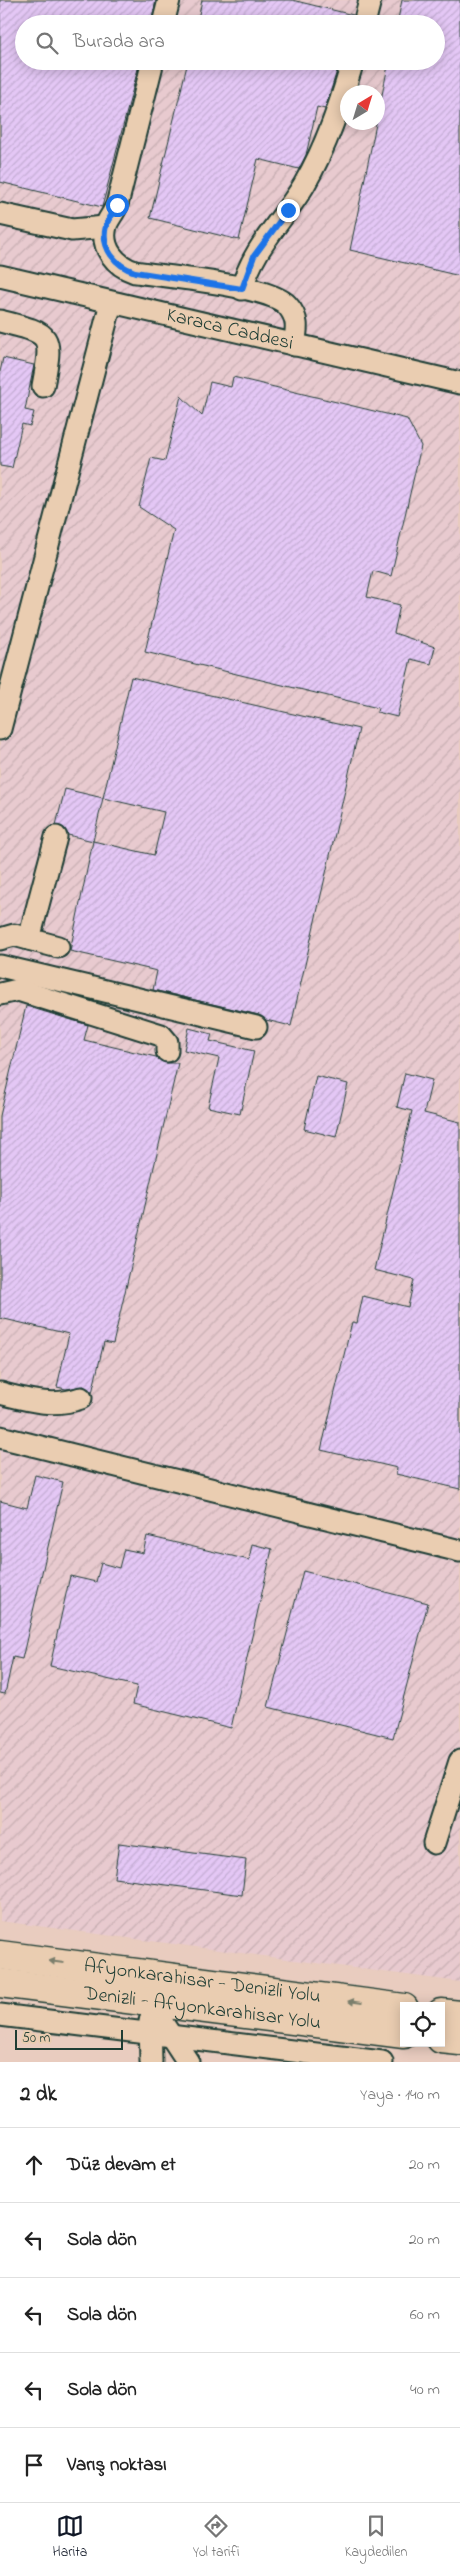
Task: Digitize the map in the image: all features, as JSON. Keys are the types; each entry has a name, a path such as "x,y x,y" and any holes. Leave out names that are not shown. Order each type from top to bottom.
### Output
{"highway":[{"name":"Afyonkarahisar - Denizli Yolu","path":"0,1955 400,2007"},
{"name":"Denizli - Afyonkarahisar Yolu","path":"0,1983 150,2004 400,2034"},
{"path":"445,2013 460,2015"},
{"path":"445,2039 460,2041"}],"street":[{"path":"165,15 169,0"},
{"path":"366,15 370,0"},
{"path":"151,70 117,205 105,227 108,252 119,265 127,269 275,296 288,307 297,325 294,345"},
{"path":"242,289 254,256 288,210 326,142 336,120 350,70"},
{"path":"0,214 72,230 105,227"},
{"name":"Karaca Caddesi","path":"0,276 460,383"},
{"path":"0,729 111,303"},
{"path":"0,320 38,331 47,341 49,351 43,386"},
{"path":"29,939 56,837"},
{"path":"0,938 9,935 58,947"},
{"path":"0,966 256,1027"},
{"path":"0,994 18,990 160,1035 167,1042 167,1051"},
{"path":"0,1394 38,1403 65,1403 81,1398"},
{"path":"0,1436 460,1551"},
{"path":"434,1843 460,1761"},
{"path":"150,2004 151,2062"},
{"path":"150,2004 173,2036 188,2062"},
{"path":"0,2015 173,2036 292,2057 382,2062"},
{"path":"292,2057 335,2026"}],"shaded area":[{"path":"0,0 460,0 460,1982 0,1921"}],"building":[{"path":"0,0 156,0 153,15 15,15 15,70 138,70 102,207 0,182"},
{"path":"202,0 292,0 353,15 199,15"},
{"path":"402,0 460,0 460,276 350,250 375,130 385,130 384,85 387,70 445,70 445,15 399,15"},
{"path":"186,70 337,70 325,109 317,107 306,155 299,169 258,159 239,240 150,218"},
{"path":"3,358 34,365 25,410 34,412 30,426 22,424 12,468 0,466 0,372"},
{"path":"233,377 407,419 421,446 391,576 373,571 367,597 400,605 394,633 435,647 431,664 411,659 397,717 377,712 378,708 145,652 174,530 139,507 151,458 165,461 181,396 202,416 210,382 231,387"},
{"path":"131,677 359,729 291,1026 266,1020 259,1015 153,990 157,971 70,951 93,841 154,855 164,812 103,798"},
{"path":"65,789 103,798 93,841 68,835 64,828 56,825"},
{"path":"26,1006 88,1025 84,1040 156,1057 167,1063 178,1063 113,1344 104,1342 92,1393 84,1386 66,1389 57,1387 69,1334 0,1318 0,1116"},
{"path":"189,1028 212,1034 210,1041 254,1051 240,1114 208,1107 219,1058 184,1050"},
{"path":"405,1073 432,1080 424,1113 460,1122 460,1489 396,1474 397,1468 321,1450 352,1322 357,1323 363,1296 408,1307 414,1280 374,1270 412,1111 397,1107"},
{"path":"316,1076 348,1084 336,1137 304,1129"},
{"path":"35,1475 63,1482 22,1659 13,1657 5,1694 0,1693 0,1501 27,1508"},
{"path":"147,1536 249,1560 252,1544 272,1549 231,1728 133,1704 137,1686 50,1666 70,1576 96,1582 101,1563 119,1568 124,1549 143,1553"},
{"path":"303,1571 428,1603 393,1738 268,1707"},
{"path":"119,1843 246,1860 242,1895 114,1878"}],"route":[{"path":"117,205 107,222 105,235 108,252 119,265 135,272 242,289 245,276 254,256 288,210"}]}
